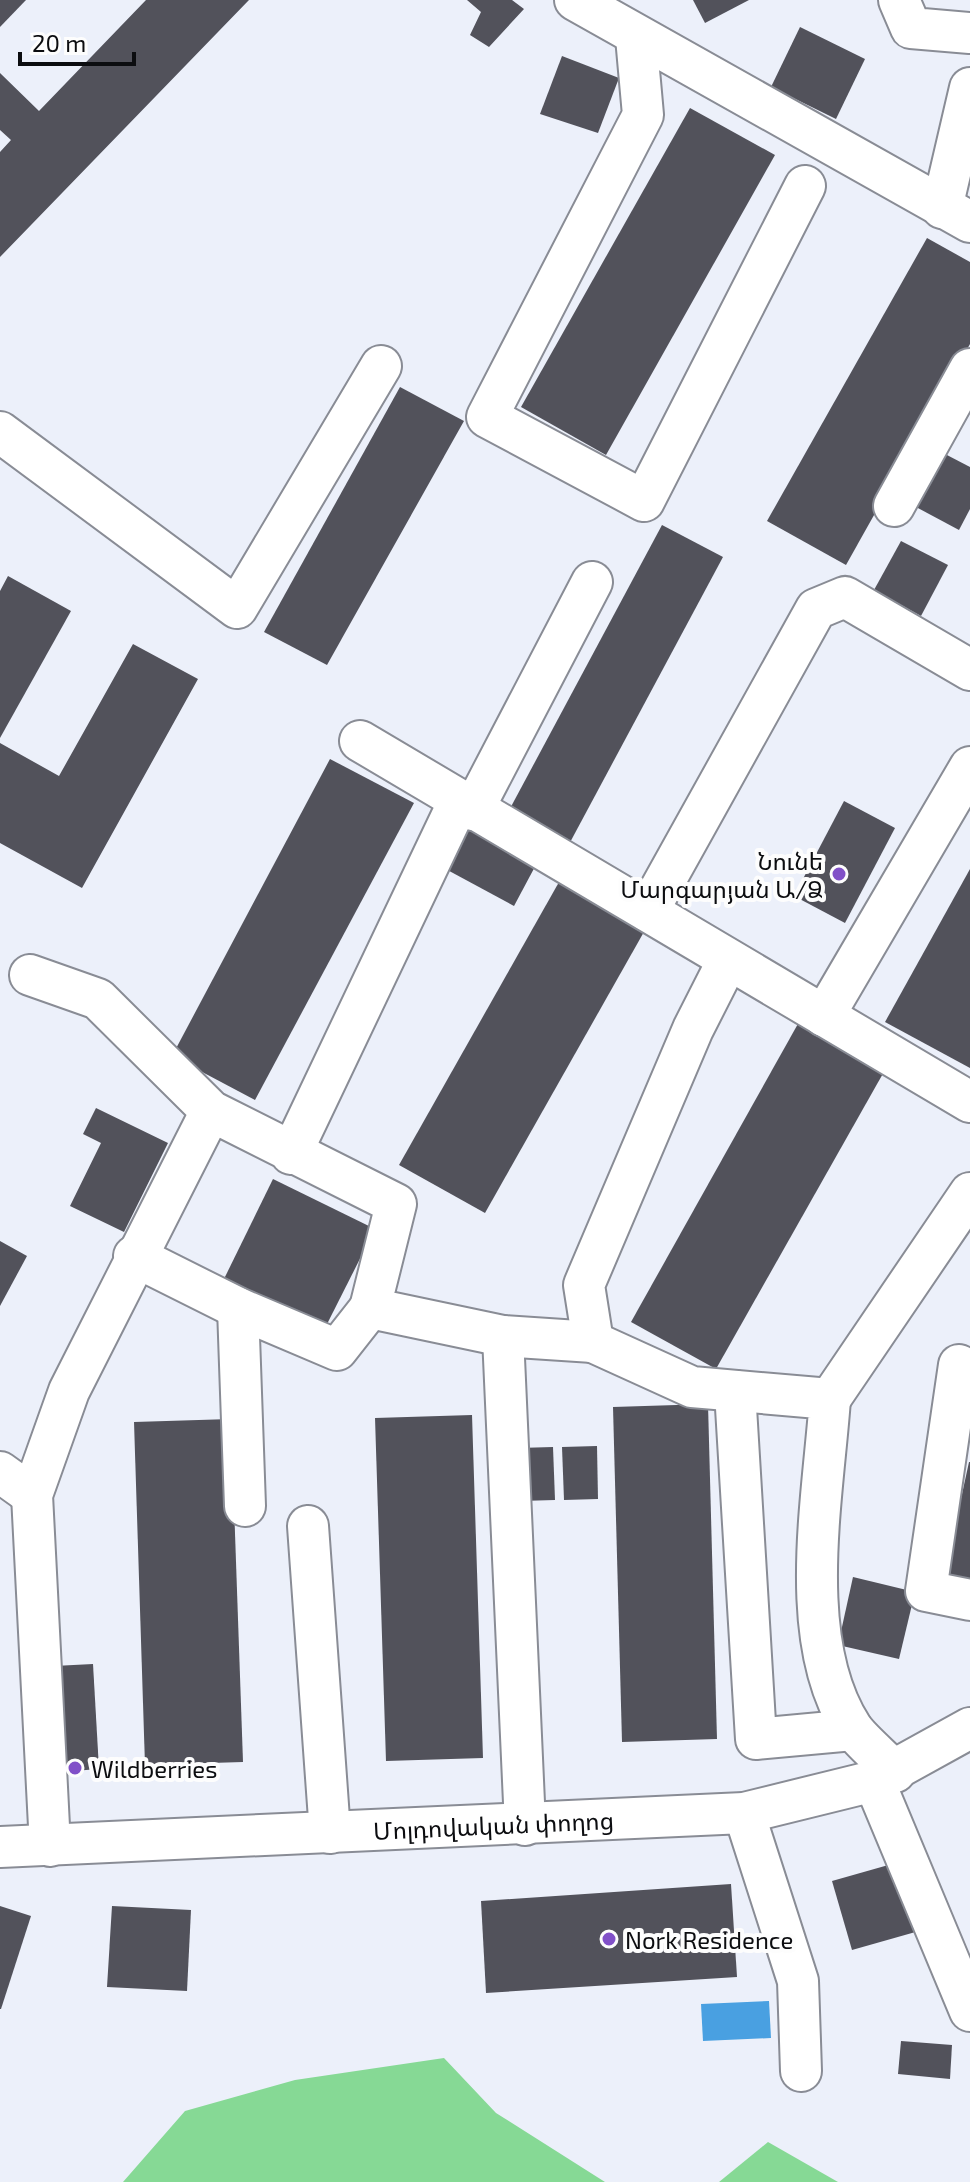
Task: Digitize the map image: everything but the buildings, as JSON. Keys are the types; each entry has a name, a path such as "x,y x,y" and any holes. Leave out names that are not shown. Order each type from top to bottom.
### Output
{"street":[{"path":"575,0 956,215 970,88"},
{"path":"899,0 911,28 970,33"},
{"path":"636,37 643,115 487,417 644,501 805,186"},
{"path":"0,432 237,608 381,366"},
{"path":"894,506 970,369"},
{"path":"291,1154 466,805 592,582"},
{"path":"648,911 816,609 845,597 970,670"},
{"path":"360,741 970,1102"},
{"path":"824,1016 970,767"},
{"path":"593,1342 584,1285 693,1029 728,960"},
{"path":"30,975 98,999 211,1111 291,1154 396,1204 370,1308 337,1350 238,1308 134,1256"},
{"path":"50,1846 32,1495 69,1391 134,1256 211,1111"},
{"path":"970,1193 830,1399 818,1570 823,1660 853,1730 885,1776 970,2011"},
{"path":"238,1308 245,1506"},
{"path":"370,1308 503,1336 593,1342 692,1387 830,1399"},
{"path":"503,1336 525,1825"},
{"path":"959,1365 926,1591 970,1600"},
{"path":"735,1391 756,1739 853,1730"},
{"path":"0,1472 32,1495"},
{"path":"308,1526 330,1833"},
{"name":"Մոլդովական փողոց","path":"0,1847 744,1813 885,1776 970,1728"},
{"path":"744,1813 798,1981 801,2071"}],"green space":[{"path":"444,2058 496,2113 605,2182 123,2182 185,2111 295,2080"},
{"path":"768,2142 838,2182 719,2182"}],"water":[{"path":"769,2001 771,2038 703,2041 701,2004"}],"place":[{"name":"Նունե Մարգարյան Ա/Ձ","path":"839,874"},
{"name":"Wildberries","path":"75,1768"},
{"name":"Nork Residence","path":"609,1939"}]}
